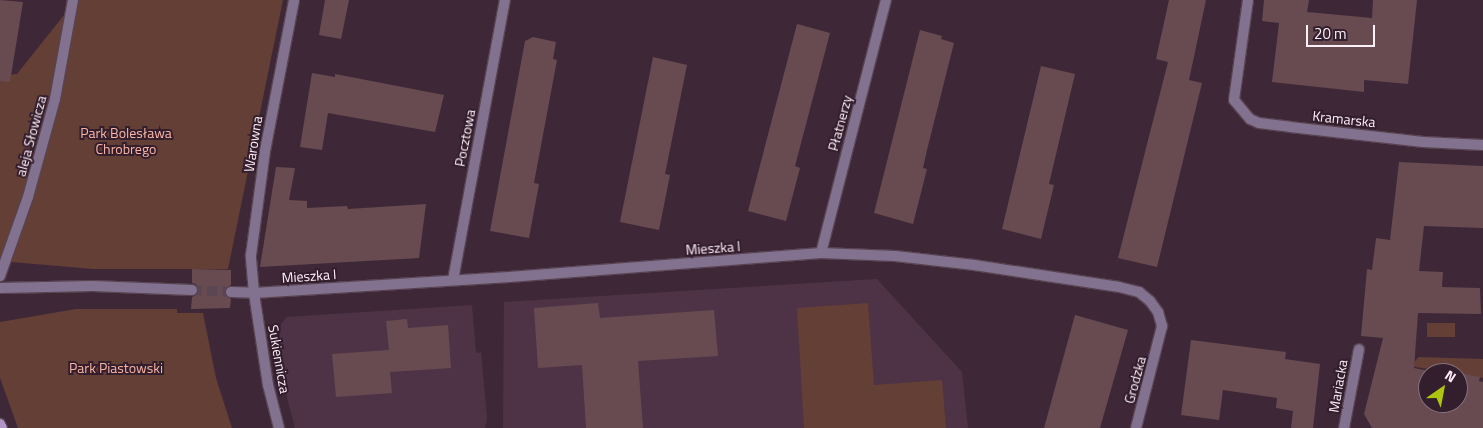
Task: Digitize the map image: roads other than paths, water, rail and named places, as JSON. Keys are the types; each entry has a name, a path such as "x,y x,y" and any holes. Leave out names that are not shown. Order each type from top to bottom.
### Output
{"main road":[{"path":"0,424 2,428"}],"street":[{"name":"aleja Słowicza","path":"0,276 28,197 53,108 73,0"},
{"name":"Warowna","path":"254,293 251,256 277,82 294,0"},
{"name":"Pocztowa","path":"453,280 505,0"},
{"name":"Płatnerzy","path":"820,253 886,0"},
{"name":"Kramarska","path":"1248,0 1234,100 1242,113 1259,123 1423,142 1483,145"},
{"name":"Mieszka I","path":"231,292 254,293 453,280 820,253 895,256 974,265 1139,292 1150,301 1158,312 1162,326 1160,339"},
{"path":"0,288 93,286 192,290"},
{"name":"Sukiennicza","path":"254,293 268,385 279,428"},
{"name":"Grodzka","path":"1136,428 1160,339"},
{"name":"Mariacka","path":"1344,428 1358,349"}],"tunnel":[{"path":"192,290 231,292"}],"park label":[{"name":"Park Bolesława Chrobrego","path":"126,142"},
{"name":"Park Piastowski","path":"116,368"}]}
